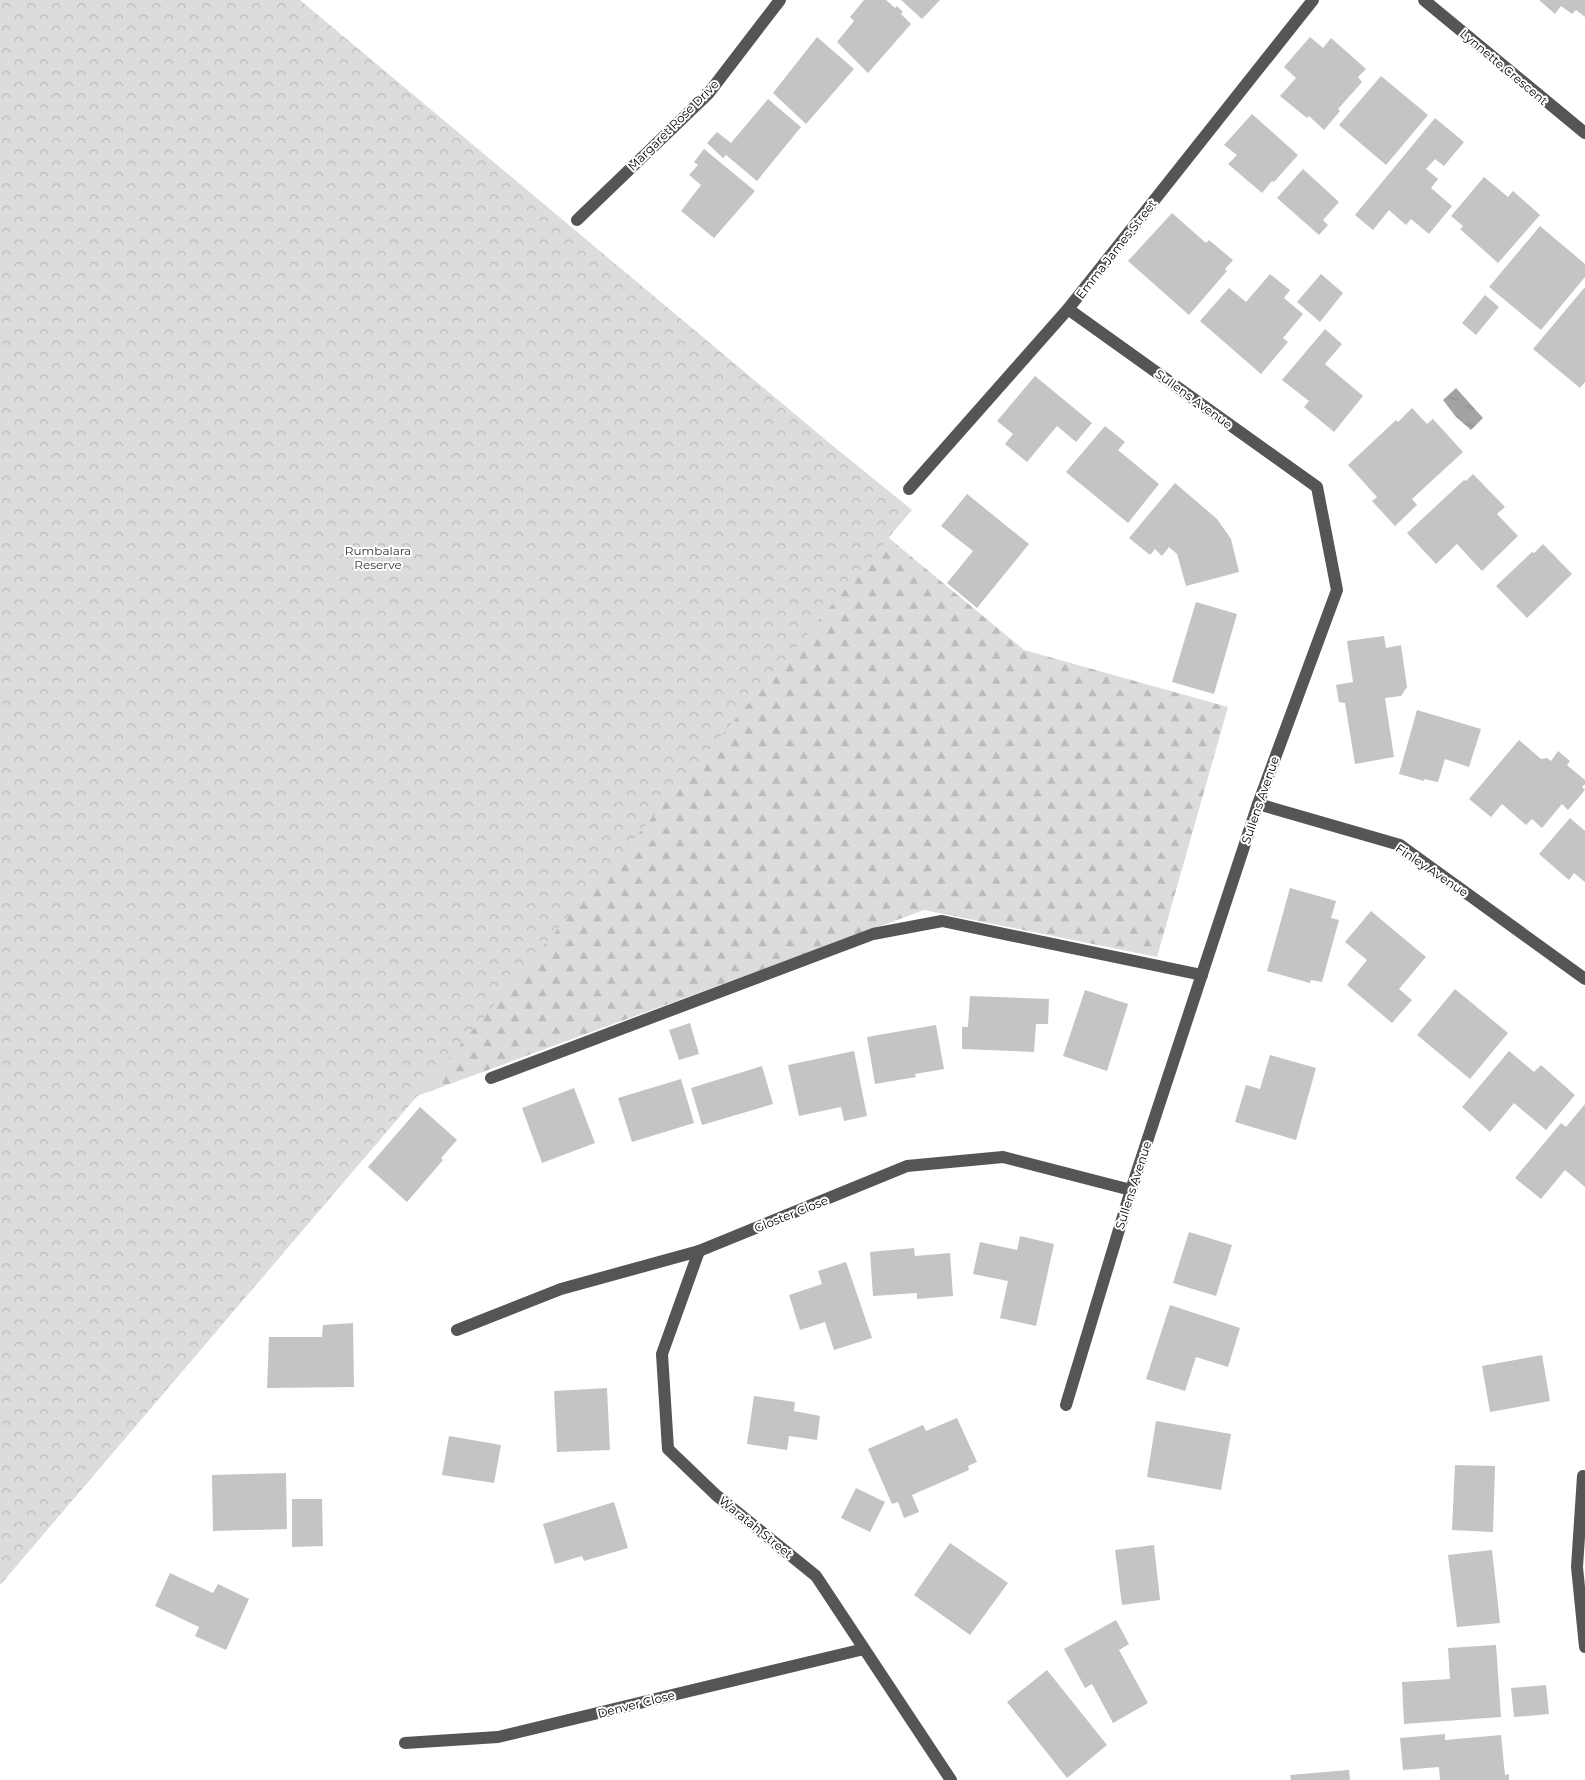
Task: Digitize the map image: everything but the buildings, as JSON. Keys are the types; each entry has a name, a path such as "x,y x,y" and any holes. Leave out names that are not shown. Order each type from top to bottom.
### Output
{"street":[{"name":"Margaret Rose Drive","path":"577,220 708,94 780,0"},
{"name":"Emma James Street","path":"910,489 1068,309 1313,0"},
{"name":"Lynnette Crescent","path":"1424,0 1585,133"},
{"name":"Sullens Avenue","path":"1066,1405 1131,1190 1258,804 1338,590 1317,487 1068,309"},
{"name":"Finley Avenue","path":"1258,804 1400,845 1585,979"},
{"path":"491,1078 873,934 942,922 1202,975"},
{"name":"Gloster Close","path":"458,1330 561,1289 699,1251 907,1166 1002,1157 1131,1190"},
{"name":"Waratah Street","path":"699,1251 662,1354 668,1449 716,1495 816,1576 951,1780"},
{"path":"1583,1476 1577,1567 1585,1647"},
{"name":"Denver Close","path":"405,1743 498,1737 864,1649"}],"green space":[{"name":"Rumbalara Reserve","path":"0,0 300,0 912,510 417,1096 0,1585"},
{"path":"884,534 1024,650 1228,707 1157,957 924,910 417,1096 0,1585 0,656"}],"water":[{"path":"1456,388 1483,418 1471,430 1456,417 1443,400"}]}
